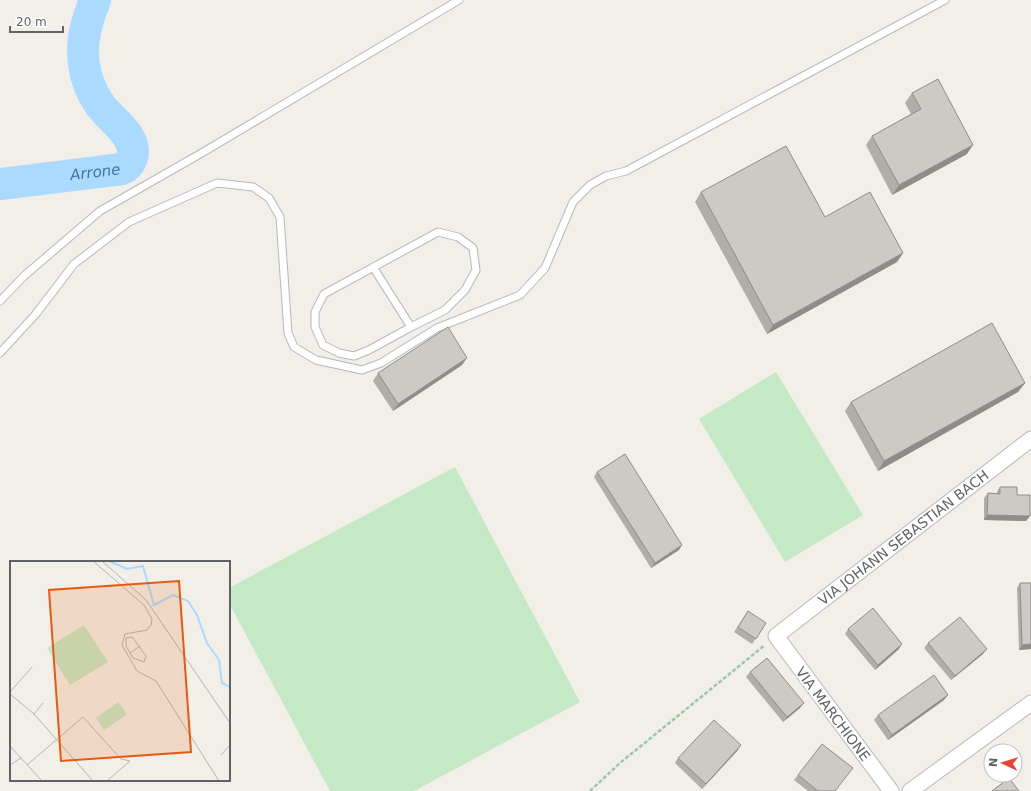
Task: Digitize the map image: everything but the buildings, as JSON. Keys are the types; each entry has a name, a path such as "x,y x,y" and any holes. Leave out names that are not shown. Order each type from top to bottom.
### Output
{"street":[{"name":"VIA JOHANN SEBASTIAN BACH","path":"776,636 1031,439"},
{"name":"VIA MARCHIONE","path":"776,636 891,791"},
{"path":"910,791 1031,703"}],"lane":[{"path":"0,301 24,276 100,211 200,154 459,0"},
{"path":"0,354 35,315 74,264 129,222 217,183 253,187 269,198 280,217 288,333 294,348 316,360 362,370 381,363 437,328 520,295 545,268 573,202 590,185 606,176 626,171 945,0"},
{"path":"438,232 458,237 473,248 476,270 465,290 445,310 411,327 369,350 354,356 338,353 323,345 315,327 315,312 324,294 438,232"},
{"path":"373,267 411,327"},
{"path":"351,368 354,356"}],"path":[{"path":"590,791 620,763 776,636"}],"green space":[{"path":"776,372 863,515 785,562 699,419"},
{"path":"455,467 580,702 414,791 330,791 230,605 230,587"}],"waterway":[{"name":"Arrone","path":"0,184 122,169 127,166 131,160 133,150 128,136 100,105 92,91 86,75 83,55 84,37 88,18 95,0"}]}
